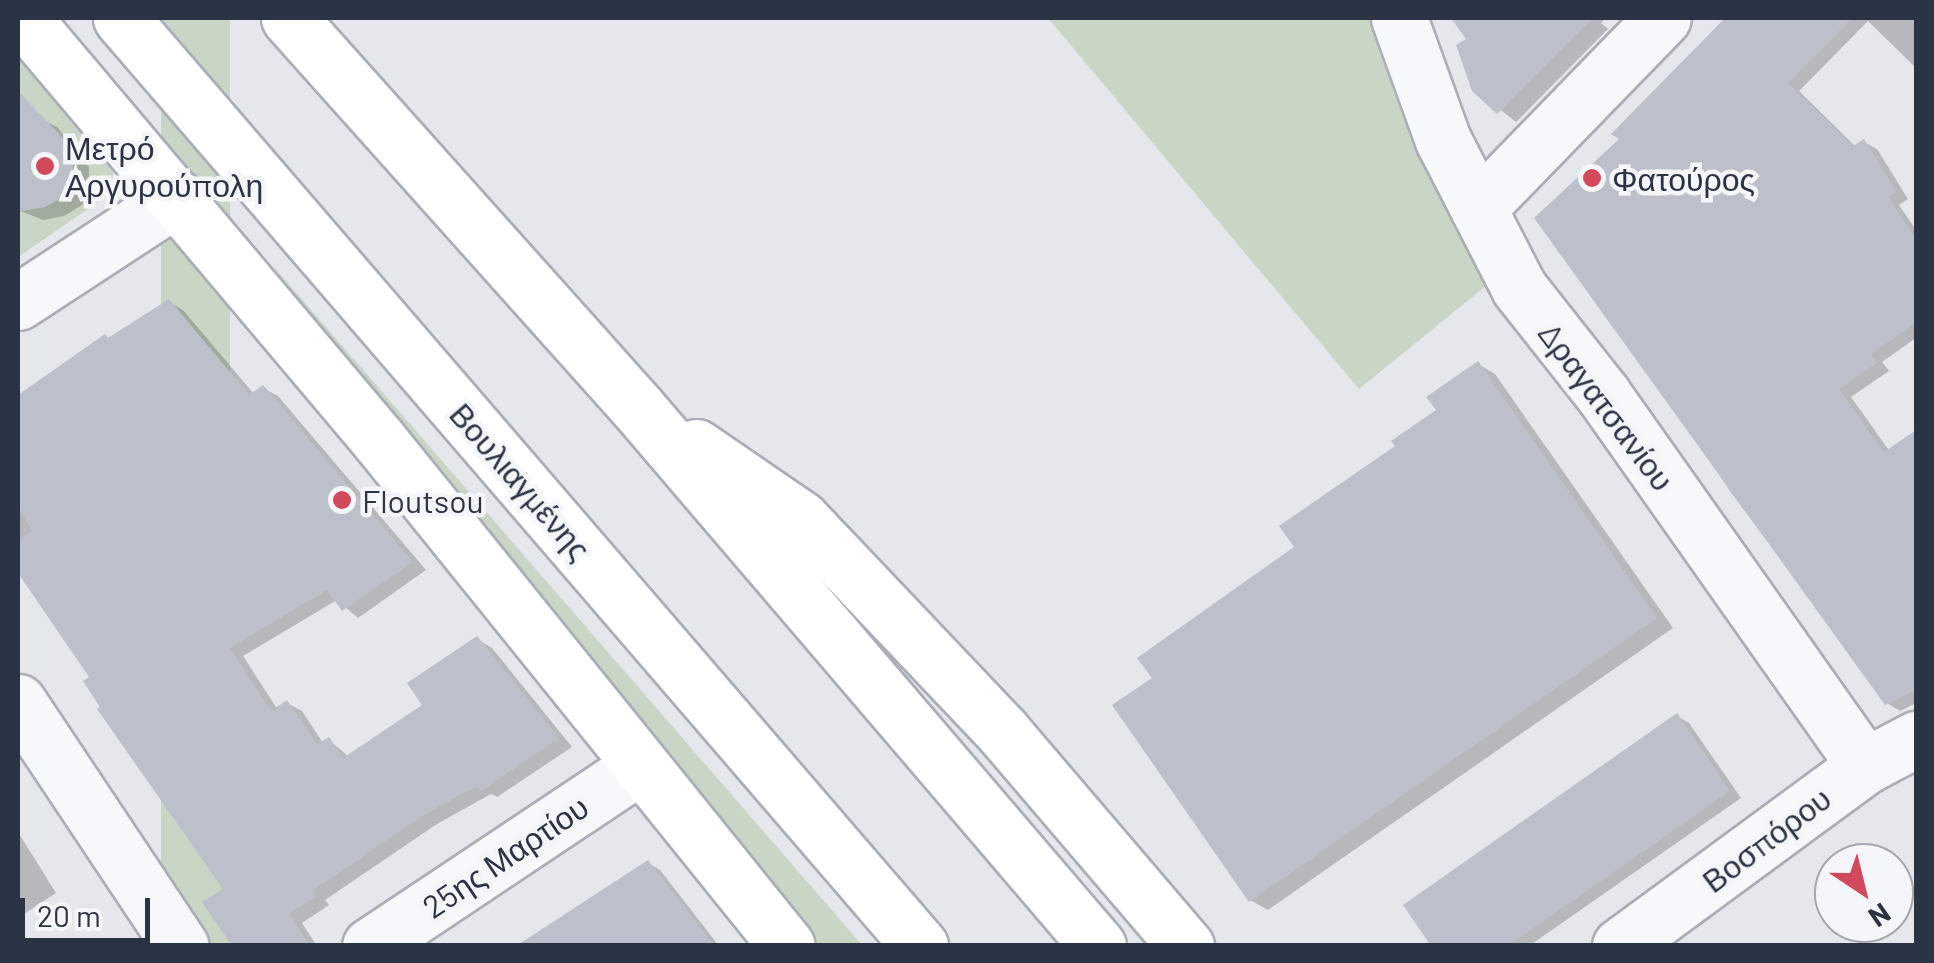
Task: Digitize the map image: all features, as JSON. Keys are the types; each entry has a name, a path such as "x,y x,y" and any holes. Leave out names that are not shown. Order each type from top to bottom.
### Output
{"main road":[{"path":"23,18 177,198 787,946"},
{"name":"Βουλιαγμένης","path":"121,18 920,946"},
{"path":"290,18 638,408 1098,946"},
{"path":"638,408 801,518 1003,732 1186,946"}],"street":[{"name":"Δραγατσανίου","path":"1399,18 1443,140 1519,288 1602,394 1902,750"},
{"path":"1478,208 1662,18"},
{"path":"18,302 177,198"},
{"path":"24,726 180,946"},
{"name":"Βοσπόρου","path":"1620,946 1902,750"},
{"name":"25ης Μαρτίου","path":"370,946 640,766"}],"green space":[{"path":"161,18 230,18 230,946 161,946"},
{"path":"1048,18 1380,18 1449,215 1492,281 1359,389"},
{"path":"18,47 109,156 113,173 111,193 18,257"},
{"path":"273,266 862,945 815,945 555,628"}],"building":[{"path":"1451,18 1593,18 1497,114 1472,91 1456,45 1466,39"},
{"path":"1725,18 1852,18 1788,83 1853,146 1864,139 1897,192 1888,197 1916,239 1916,323 1871,354 1877,363 1839,389 1884,452 1916,430 1916,690 1885,705 1534,218 1619,139 1611,134"},
{"name":"Μετρό Αργυρούπολη","path":"18,91 60,135 73,155 73,177 65,196 45,207 18,212"},
{"path":"169,299 249,395 263,385 413,562 342,611 327,590 230,648 271,711 287,700 317,744 329,737 343,758 422,705 407,683 477,636 559,738 481,791 477,786 422,816 312,891 316,897 289,914 310,946 232,946 202,902 223,889 97,709 100,707 83,681 89,677 18,573 18,541 32,531 18,507 18,395 105,334 108,338"},
{"path":"1478,361 1657,618 1249,902 1112,705 1152,678 1137,658 1294,547 1279,526 1395,446 1391,441 1436,410 1426,397"},
{"path":"1677,713 1730,791 1508,946 1431,946 1403,905"},
{"path":"648,860 715,946 516,946"}],"place":[{"name":"Μετρό Αργυρούπολη","path":"45,166"},
{"name":"Φατούρος","path":"1592,178"},
{"name":"Floutsou","path":"342,500"}]}
